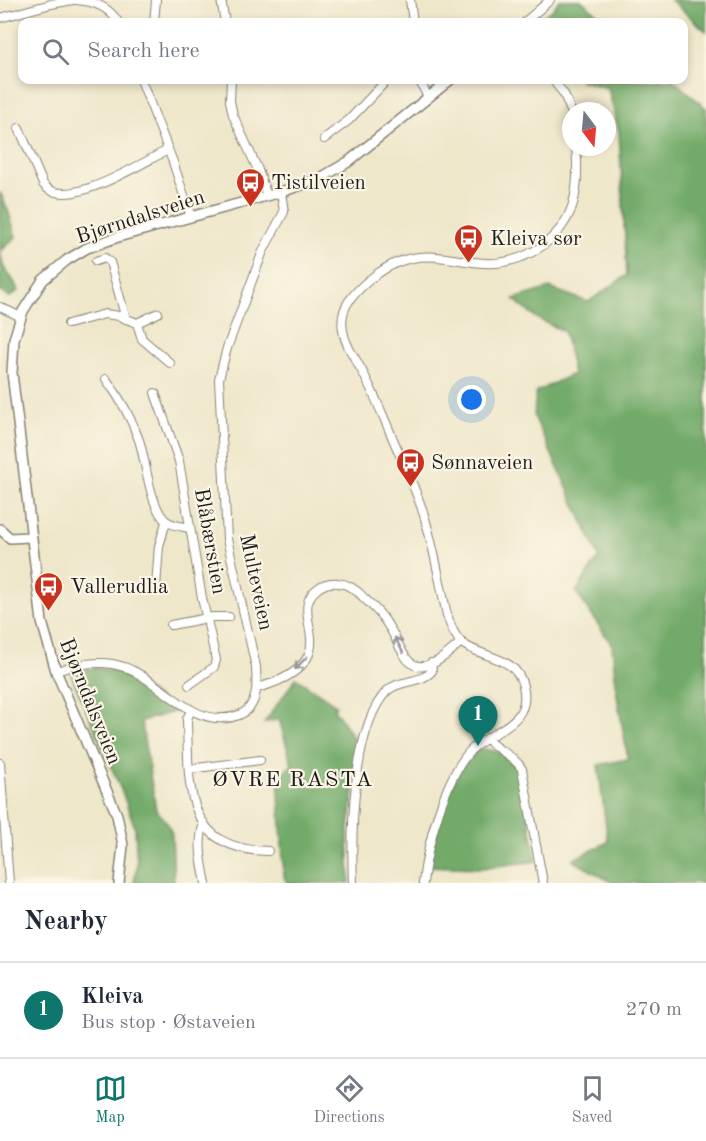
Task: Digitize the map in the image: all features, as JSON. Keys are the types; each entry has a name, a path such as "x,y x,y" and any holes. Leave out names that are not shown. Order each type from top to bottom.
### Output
{"street":[{"path":"0,18 75,0 94,3 107,9 115,18"},
{"path":"154,18 156,0"},
{"path":"221,0 224,18"},
{"path":"410,0 412,18"},
{"path":"530,18 550,0"},
{"path":"143,84 191,217"},
{"path":"231,84 230,101 233,115 267,196"},
{"path":"324,139 349,120 383,84"},
{"path":"421,84 428,97"},
{"name":"Bjørndalsveien","path":"119,883 123,845 117,815 56,671 40,613 12,373 14,339 21,317 43,280 74,255 118,237 312,182 334,171 445,84"},
{"path":"556,84 567,102"},
{"path":"19,129 44,184 49,190 59,193 69,193 108,181 168,150"},
{"path":"423,883 432,830 454,777 469,752 506,728 518,715 524,699 523,684 519,675 509,664 471,648 461,642 455,634 447,615 430,536 419,500 369,383 345,340 342,327 343,313 350,300 372,279 388,267 404,260 428,256 497,263 519,258 539,248 562,228 572,208 577,183 576,156"},
{"name":"Multeveien","path":"257,688 254,655 227,539 219,379 227,348 259,261 284,212 281,192"},
{"path":"96,261 105,258 110,262 126,319"},
{"path":"0,307 21,317"},
{"path":"68,324 105,314 137,323 158,313"},
{"path":"137,323 142,339 170,363"},
{"path":"106,379 120,399 132,423 157,506 166,522 159,546 156,587"},
{"name":"Blåbærstien","path":"155,393 179,461 202,598 216,660 216,665 189,685"},
{"path":"166,522 189,528"},
{"path":"0,529 10,538 30,537"},
{"path":"56,671 96,663 123,666 139,674 191,710 214,717 236,716 250,707 255,700 257,688 284,678 302,664 308,656 311,640 307,604 312,593 327,583 346,585 365,599 386,621 411,663 420,666 431,663 444,657 461,642"},
{"path":"171,625 208,618 229,617"},
{"path":"353,883 352,821 360,760 368,730 385,693 400,683 427,676 432,671 431,663"},
{"path":"191,710 187,719 189,769 194,807 204,823 218,837 248,850 268,851"},
{"path":"487,739 495,747 514,758 522,769 543,883"},
{"path":"189,769 261,760"},
{"path":"0,763 9,883"},
{"path":"204,823 201,831 201,847 206,883"}],"green space":[{"path":"559,0 581,0 602,18 541,18 553,9"},
{"path":"671,0 706,0 706,31"},
{"path":"594,84 678,84 706,108 706,883 613,883 572,860 608,842 598,765 628,759 617,696 612,645 576,592 599,557 534,416 536,392 573,374 564,331 537,318 514,299 550,288 588,302 627,275 619,132 616,102 612,102 608,88"},
{"path":"0,192 16,237 1,251 3,266 18,291 10,297 0,291"},
{"path":"96,668 116,670 178,711 141,721 156,810 166,821 172,834 174,883 134,883 137,865 135,828 123,794 71,675 77,671"},
{"path":"296,678 336,705 334,709 360,748 348,835 350,883 287,883 284,877 278,776 292,765 279,719 264,723"},
{"path":"478,748 506,755 519,769 537,861 481,868 428,866 451,788 467,760"}],"place":[{"name":"Tistilveien","path":"250,208"},
{"name":"Kleiva sør","path":"469,264"},
{"name":"Sønnaveien","path":"410,488"},
{"name":"Vallerudlia","path":"49,612"},
{"name":"Kleiva","path":"478,746"}],"district":[{"name":"ØVRE RASTA","path":"293,778"}]}
